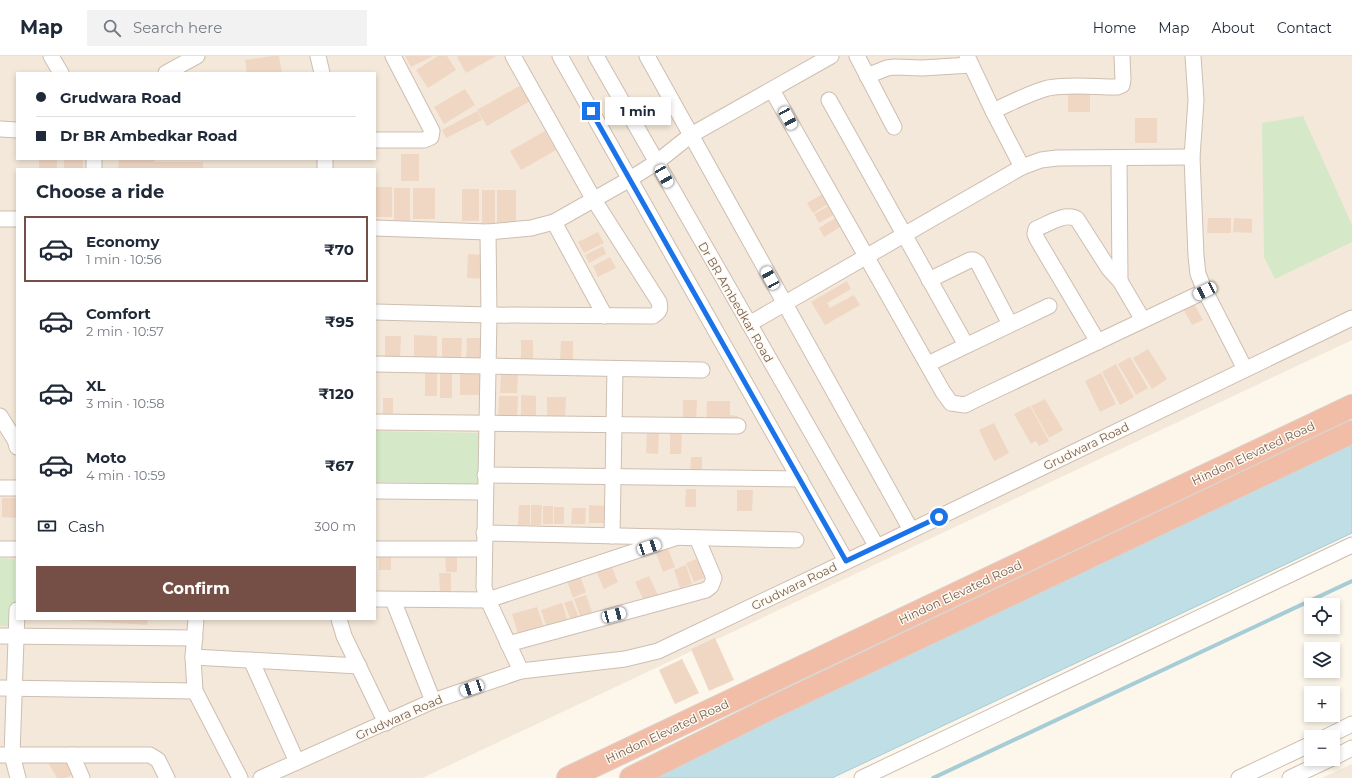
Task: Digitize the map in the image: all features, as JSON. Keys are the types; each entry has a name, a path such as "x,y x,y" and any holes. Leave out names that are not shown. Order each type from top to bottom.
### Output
{"highway":[{"name":"Hindon Elevated Road","path":"568,778 1352,406"},
{"name":"Hindon Elevated Road","path":"631,778 765,711 1352,432"}],"street":[{"path":"51,56 60,72"},
{"path":"168,72 198,56"},
{"path":"318,56 322,72"},
{"path":"376,140 424,140 431,137 432,131 393,56"},
{"path":"376,312 489,315 652,316 658,312 660,308 659,302 594,200 513,56"},
{"path":"560,56 846,561"},
{"name":"Dr BR Ambedkar Road","path":"596,56 877,547"},
{"path":"647,56 911,530"},
{"path":"376,228 488,232 531,228 554,222 657,162 691,135 831,56"},
{"path":"857,56 894,127"},
{"path":"993,111 1029,94 1048,88 1063,86 1122,86 1124,79 1122,56"},
{"path":"1193,56 1196,100 1192,157 1198,274 1205,291 1245,369"},
{"path":"867,76 887,68 922,68 969,60 1022,167"},
{"path":"772,90 943,392 952,403 965,405 1205,291"},
{"path":"829,100 966,345"},
{"path":"0,130 16,130"},
{"path":"749,324 1022,167 1042,160 1057,158 1192,157"},
{"path":"1119,158 1120,281"},
{"path":"1098,342 1036,239 1036,229 1066,216 1072,216 1077,219 1109,269 1120,281 1143,320"},
{"path":"0,219 16,219"},
{"path":"554,222 605,316"},
{"path":"488,232 489,315 484,587 488,600 521,671"},
{"path":"929,280 970,260 974,260 978,263 1010,324"},
{"path":"928,364 1049,306"},
{"name":"Grudwara Road","path":"262,778 433,701 521,671 625,659 658,651 1352,318"},
{"path":"376,364 702,370"},
{"path":"612,536 615,369"},
{"path":"0,416 16,443"},
{"path":"376,422 738,426"},
{"path":"485,475 800,479"},
{"path":"0,488 16,488"},
{"path":"376,491 485,492"},
{"path":"484,533 796,540"},
{"path":"376,599 488,600 678,538"},
{"path":"508,644 706,590 711,586 714,578 697,538"},
{"path":"862,778 1352,544"},
{"path":"0,549 16,549"},
{"path":"376,549 484,549"},
{"path":"393,600 433,701"},
{"path":"17,620 16,636 7,688 6,755 18,778"},
{"path":"196,620 193,657 195,690 240,778"},
{"path":"339,620 344,636 386,723"},
{"path":"0,636 195,638"},
{"path":"193,657 359,666"},
{"path":"251,660 297,762"},
{"path":"7,688 195,690"},
{"path":"1340,730 1352,724"},
{"path":"1239,778 1304,747"},
{"path":"1340,754 1352,748"},
{"path":"6,755 150,755 158,760 167,778"},
{"path":"72,755 82,778"},
{"path":"1290,778 1315,766"}],"shaded area":[{"path":"0,56 1352,56 1352,340 422,778 0,778"},
{"path":"1352,764 1352,778 1322,778"}],"green space":[{"path":"1303,116 1352,225 1352,242 1275,279 1264,257 1262,123"},
{"path":"376,431 480,433 479,484 376,482"},
{"path":"0,558 15,559 15,626 0,626"}],"water":[{"path":"1352,434 1352,533 832,778 621,778"}],"building":[{"path":"279,56 282,72 247,72 245,60"},
{"path":"405,56 433,56 411,67"},
{"path":"438,56 447,56 456,70 428,88 416,70"},
{"path":"496,56 466,73 457,57"},
{"path":"523,84 532,100 487,126 477,110"},
{"path":"1068,88 1090,88 1090,112 1068,112"},
{"path":"465,89 475,105 444,124 434,107"},
{"path":"477,111 482,120 446,138 442,130"},
{"path":"1135,118 1157,118 1157,143 1135,143"},
{"path":"545,131 556,150 521,170 510,151"},
{"path":"401,154 419,154 419,181 401,181"},
{"path":"39,160 57,160 57,168 39,168"},
{"path":"64,160 83,160 83,168 64,168"},
{"path":"119,160 203,162 203,168 118,168"},
{"path":"376,187 392,187 392,217 376,217"},
{"path":"394,188 410,188 410,221 394,221"},
{"path":"413,188 435,188 435,219 413,219"},
{"path":"462,189 479,189 479,221 462,221"},
{"path":"482,190 495,190 495,223 482,223"},
{"path":"497,190 516,190 516,225 497,225"},
{"path":"826,192 832,202 813,213 807,203"},
{"path":"834,203 839,212 819,223 814,214"},
{"path":"840,215 845,224 824,237 819,228"},
{"path":"1208,218 1231,218 1231,233 1207,233"},
{"path":"1234,218 1252,219 1252,233 1233,232"},
{"path":"598,232 604,243 584,253 578,242"},
{"path":"603,246 606,254 589,263 585,255"},
{"path":"468,254 487,255 487,279 467,278"},
{"path":"610,257 616,268 598,277 593,266"},
{"path":"847,281 851,289 827,303 830,308 854,295 860,305 825,325 811,302"},
{"path":"1192,300 1203,320 1192,325 1181,305"},
{"path":"414,335 437,336 437,361 414,361"},
{"path":"385,336 401,336 400,358 385,357"},
{"path":"442,338 462,338 461,361 442,360"},
{"path":"467,338 487,338 487,361 466,361"},
{"path":"521,340 533,340 533,360 521,360"},
{"path":"561,341 573,341 573,363 560,363"},
{"path":"1148,349 1167,379 1152,389 1133,358"},
{"path":"1130,357 1148,388 1136,395 1118,364"},
{"path":"1116,364 1134,397 1120,405 1102,372"},
{"path":"425,371 437,371 437,396 425,396"},
{"path":"440,372 452,372 452,398 440,398"},
{"path":"460,373 481,373 480,395 460,395"},
{"path":"1101,373 1116,404 1100,412 1085,381"},
{"path":"501,374 518,374 517,393 500,393"},
{"path":"521,395 536,396 536,420 521,420"},
{"path":"499,396 518,396 517,419 498,419"},
{"path":"547,397 566,397 565,421 547,420"},
{"path":"383,398 393,398 393,420 383,420"},
{"path":"1045,399 1063,430 1049,438 1031,406"},
{"path":"683,400 697,400 696,423 683,423"},
{"path":"707,401 730,401 730,415 738,416 738,425 706,425"},
{"path":"1030,406 1049,441 1039,446 1036,441 1031,444 1014,414"},
{"path":"994,423 1009,453 994,461 979,430"},
{"path":"647,432 659,432 658,454 646,453"},
{"path":"670,434 682,434 681,454 670,454"},
{"path":"691,457 702,457 702,478 690,478"},
{"path":"686,489 696,489 696,507 685,507"},
{"path":"737,490 753,490 752,511 737,511"},
{"path":"2,498 16,498 16,518 2,517"},
{"path":"519,505 530,505 530,525 518,525"},
{"path":"531,505 542,505 541,525 531,525"},
{"path":"589,505 606,506 605,523 589,523"},
{"path":"543,506 553,506 553,524 543,524"},
{"path":"554,507 564,507 564,524 554,524"},
{"path":"572,508 586,508 585,524 571,524"},
{"path":"667,546 675,567 663,572 655,551"},
{"path":"379,550 391,551 391,570 379,570"},
{"path":"445,551 457,551 457,572 446,572"},
{"path":"697,559 705,578 694,582 686,563"},
{"path":"611,565 618,582 604,589 596,571"},
{"path":"686,565 692,584 680,588 674,570"},
{"path":"439,573 451,573 451,595 440,595"},
{"path":"579,573 586,592 573,598 566,578"},
{"path":"649,576 658,595 644,601 635,582"},
{"path":"586,595 593,615 581,619 574,599"},
{"path":"572,600 580,620 572,623 564,603"},
{"path":"562,603 569,624 548,631 541,610"},
{"path":"537,607 545,630 519,637 512,614"},
{"path":"70,620 148,620 147,625"},
{"path":"715,638 734,680 709,691 691,649"},
{"path":"682,659 699,693 675,704 659,670"},
{"path":"69,757 75,774 65,778 57,778 46,759"}],"waterway":[{"path":"933,778 1352,581"}],"route":[{"path":"591,111 846,561 939,517"}]}
